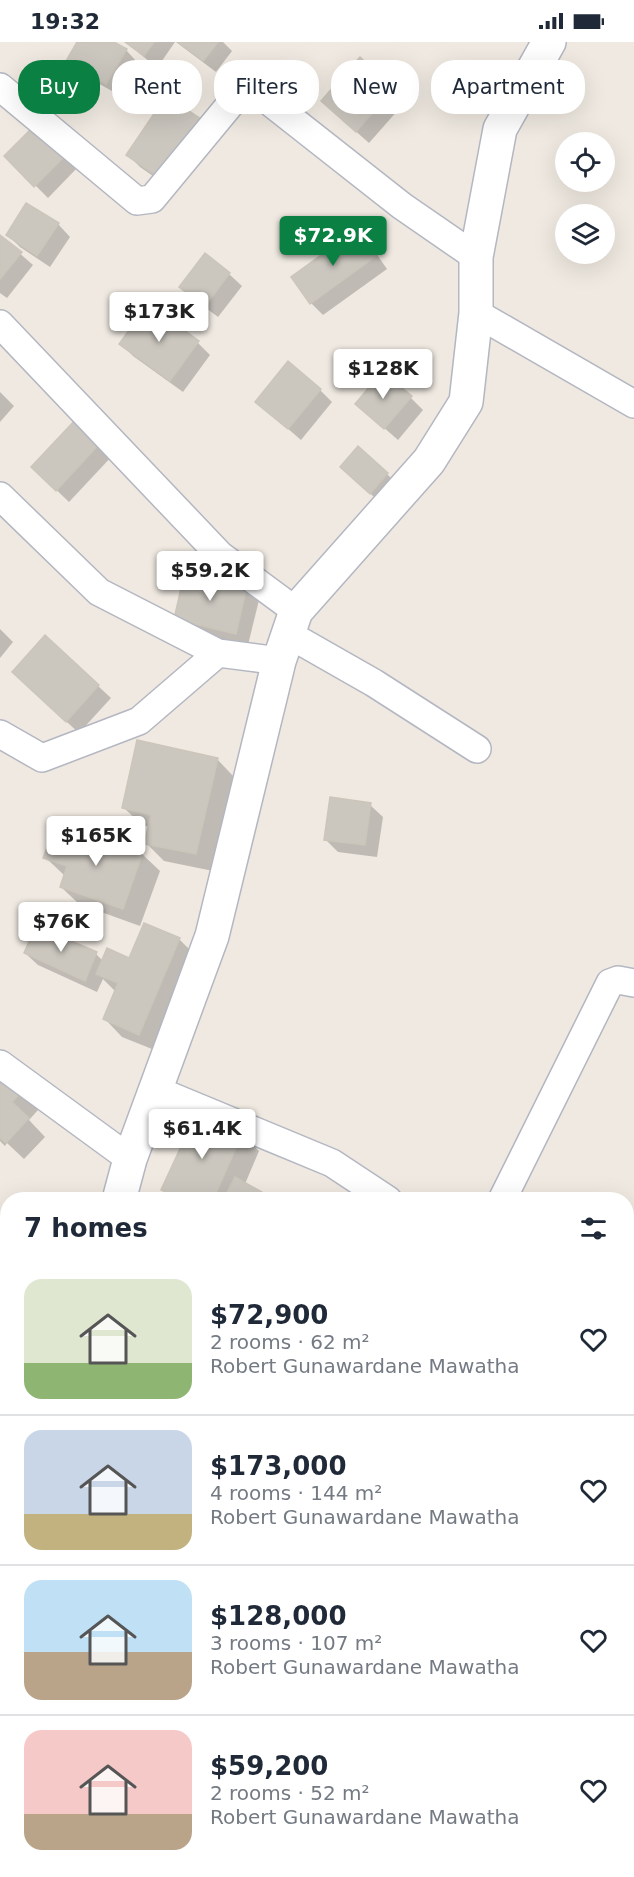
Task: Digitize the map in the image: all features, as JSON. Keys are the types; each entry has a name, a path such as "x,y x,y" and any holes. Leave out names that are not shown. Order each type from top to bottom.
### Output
{"street":[{"path":"120,1192 130,1159 212,936 288,635 429,461 466,402 476,313 476,257 500,129 549,42"},
{"path":"0,87 137,201 152,199 247,84 402,206 476,257"},
{"path":"476,313 634,404"},
{"path":"0,324 220,555 288,635 374,683 477,749"},
{"path":"0,496 99,592 218,653"},
{"path":"0,734 42,758 139,721 218,653 288,635"},
{"path":"506,1192 610,983 618,980 634,983"},
{"path":"0,1064 130,1159"},
{"path":"156,1090 332,1163 376,1192"}],"building":[{"path":"77,42 114,42 127,49 120,60 112,60 112,74 106,84 100,81 100,60 67,60"},
{"path":"125,42 154,42 144,56"},
{"path":"178,42 218,42 202,60"},
{"path":"331,90 331,110 321,101"},
{"path":"154,114 193,114 201,119 160,178 126,155"},
{"path":"336,114 372,114 356,132"},
{"path":"38,122 68,153 34,187 4,156"},
{"path":"26,203 59,223 37,256 6,235"},
{"path":"357,229 376,256 310,304 291,277"},
{"path":"0,235 22,252 0,279"},
{"path":"205,253 230,273 205,306 179,287"},
{"path":"148,304 199,341 170,381 119,344"},
{"path":"288,361 321,389 288,429 255,402"},
{"path":"382,372 412,396 384,429 355,404"},
{"path":"78,417 103,440 56,491 31,467"},
{"path":"358,446 388,473 370,494 340,467"},
{"path":"185,571 247,586 236,634 174,619"},
{"path":"45,635 99,685 66,722 12,672"},
{"path":"137,740 218,758 196,854 144,844 151,815 122,808"},
{"path":"330,797 371,803 365,845 324,840"},
{"path":"80,830 143,852 123,909 60,887 67,866 43,858 52,834 75,842"},
{"path":"144,923 180,938 139,1035 103,1019 118,983 96,974 107,948 129,958"},
{"path":"36,926 97,952 85,981 24,953"},
{"path":"0,1070 22,1091 12,1102 29,1118 6,1143 0,1138"},
{"path":"197,1112 243,1132 217,1192 165,1192 161,1190"},
{"path":"235,1177 262,1192 227,1192"}]}
